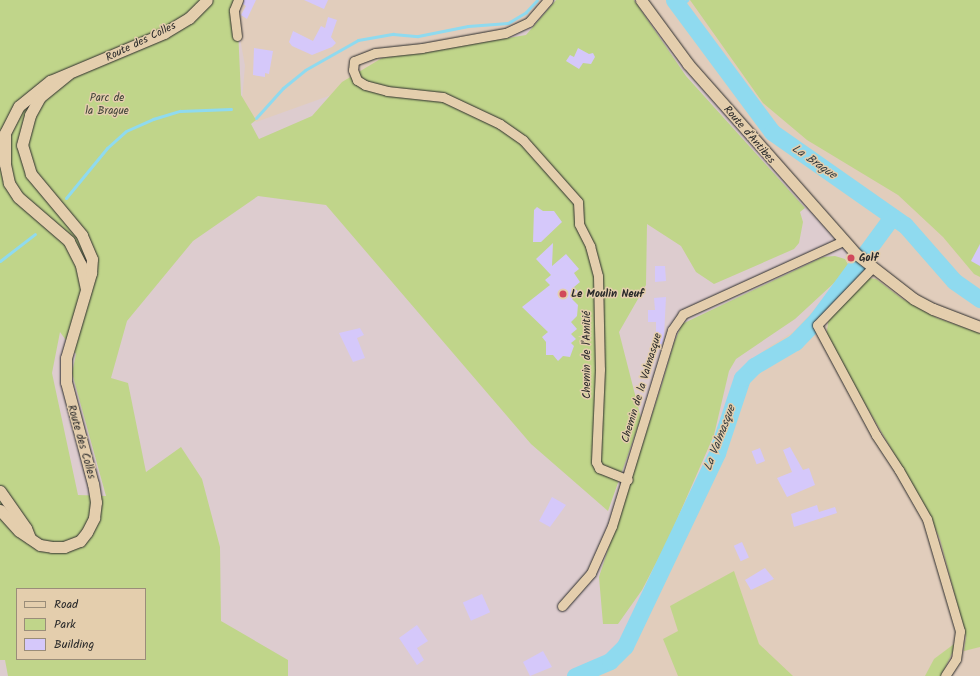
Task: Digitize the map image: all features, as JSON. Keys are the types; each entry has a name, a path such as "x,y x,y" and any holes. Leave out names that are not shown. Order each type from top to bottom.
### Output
{"street":[{"name":"Route des Colles","path":"86,290 76,252 69,242 18,197 9,183 5,164 5,133 19,106 50,81 164,33 189,18 207,0"},
{"path":"237,36 234,10 238,0"},
{"name":"Chemin de l'Amitié","path":"548,0 529,22 505,33 422,48 376,53 354,61 355,75 365,85 387,91 443,97 500,124 523,140 578,202 579,224 590,246 596,268 600,369 596,462 599,468 628,480"},
{"name":"Route d'Antibes","path":"641,0 688,64 856,254 903,292 932,309 980,327"},
{"name":"Route des Colles","path":"0,510 19,532 40,545 64,547 80,541 88,532 94,518 96,502 66,382 66,358 91,273 88,246 74,224 30,174 22,146 28,120 40,98 68,74"},
{"name":"Chemin de la Valmasque","path":"562,606 591,573 612,526 628,480 672,330 683,314 843,241"},
{"path":"869,265 817,325 876,435 899,470 927,519 960,631 956,659 945,676"},
{"path":"0,491 26,528 30,539"}],"shaded area":[{"path":"0,0 235,10 245,66 242,100 256,122 521,27 548,0 641,0 853,259 840,281 812,312 793,332 764,350 754,366 742,378 717,453 625,646 610,661 575,676 0,676"}],"green space":[{"name":"Parc de la Brague","path":"0,0 240,0 237,7 241,95 256,120 251,124 259,139 312,116 342,82 382,58 526,35 556,0 634,0 686,76 805,208 800,212 803,222 799,243 794,249 714,284 696,272 681,246 647,224 646,285 619,332 641,418 608,511 531,444 326,205 258,196 193,241 127,321 111,378 128,383 146,472 181,447 202,479 220,547 221,621 288,660 288,676 8,676 5,660 0,660","holes":["60,332 76,354 72,373 106,496 78,495 52,373"]},
{"path":"690,0 980,0 980,277 974,274 943,237 898,195 807,140 763,103"},
{"path":"835,256 845,259 849,266 846,272 795,319 736,359 729,371 714,435 668,540 642,590 618,624 603,624 599,577 674,343 682,324 823,257"},
{"path":"869,278 876,279 901,298 937,318 980,333 980,647 964,651 966,637 940,539 927,510 826,337 829,317"},
{"path":"734,571 759,644 793,676 678,676 663,639 678,631 670,606"},
{"path":"958,641 941,676 925,676 934,659"}],"building":[{"path":"244,0 256,0 247,19 241,15 246,6 243,4"},
{"path":"304,0 328,0 324,9"},
{"path":"328,17 337,20 331,37 336,43 332,47 312,55 292,46 289,42 293,31 313,41 321,26 325,28"},
{"path":"254,48 273,51 269,74 265,73 265,77 253,75"},
{"path":"578,48 589,54 593,53 595,57 591,64 583,63 579,69 566,61 570,55 574,57"},
{"path":"537,207 543,211 554,211 562,222 541,242 533,242 534,210"},
{"name":"Le Moulin Neuf","path":"553,243 552,266 566,254 579,269 574,273 580,282 574,287 579,293 572,299 578,305 577,316 571,322 577,329 571,334 576,339 571,343 574,346 570,357 563,356 558,361 553,355 546,355 546,342 542,337 548,332 522,307 550,285 545,280 551,275 536,259"},
{"path":"980,244 980,266 971,261"},
{"path":"655,266 665,266 666,281 655,282"},
{"path":"666,297 664,336 662,344 656,344 656,322 648,322 648,310 655,310 654,298"},
{"path":"360,328 364,335 357,338 365,358 353,362 339,333"},
{"path":"790,447 803,470 809,468 815,485 787,497 777,478 792,472 783,450"},
{"path":"760,448 765,461 757,464 752,451"},
{"path":"552,497 566,505 550,527 539,521"},
{"path":"817,505 819,512 835,507 837,513 794,527 791,514"},
{"path":"742,542 749,558 741,561 734,546"},
{"path":"765,568 774,579 751,590 745,580"},
{"path":"482,594 490,612 471,621 463,603"},
{"path":"417,625 428,641 417,648 424,660 417,665 399,638"},
{"path":"543,651 552,667 530,676 523,662"}],"waterway":[{"path":"256,118 283,88 305,70 358,40 393,34 418,36 468,26 508,23 526,12 537,0"},
{"name":"La Brague","path":"674,0 772,132 905,225 954,281 980,299"},
{"path":"679,7 687,0"},
{"path":"66,198 107,148 126,131 153,119 180,111 231,109"},
{"name":"La Valmasque","path":"575,676 610,661 625,646 717,453 742,378 754,366 795,342 817,319 892,217"},
{"path":"0,261 35,234"}],"place":[{"name":"Golf","path":"851,258"},
{"name":"Le Moulin Neuf","path":"563,294"}]}
